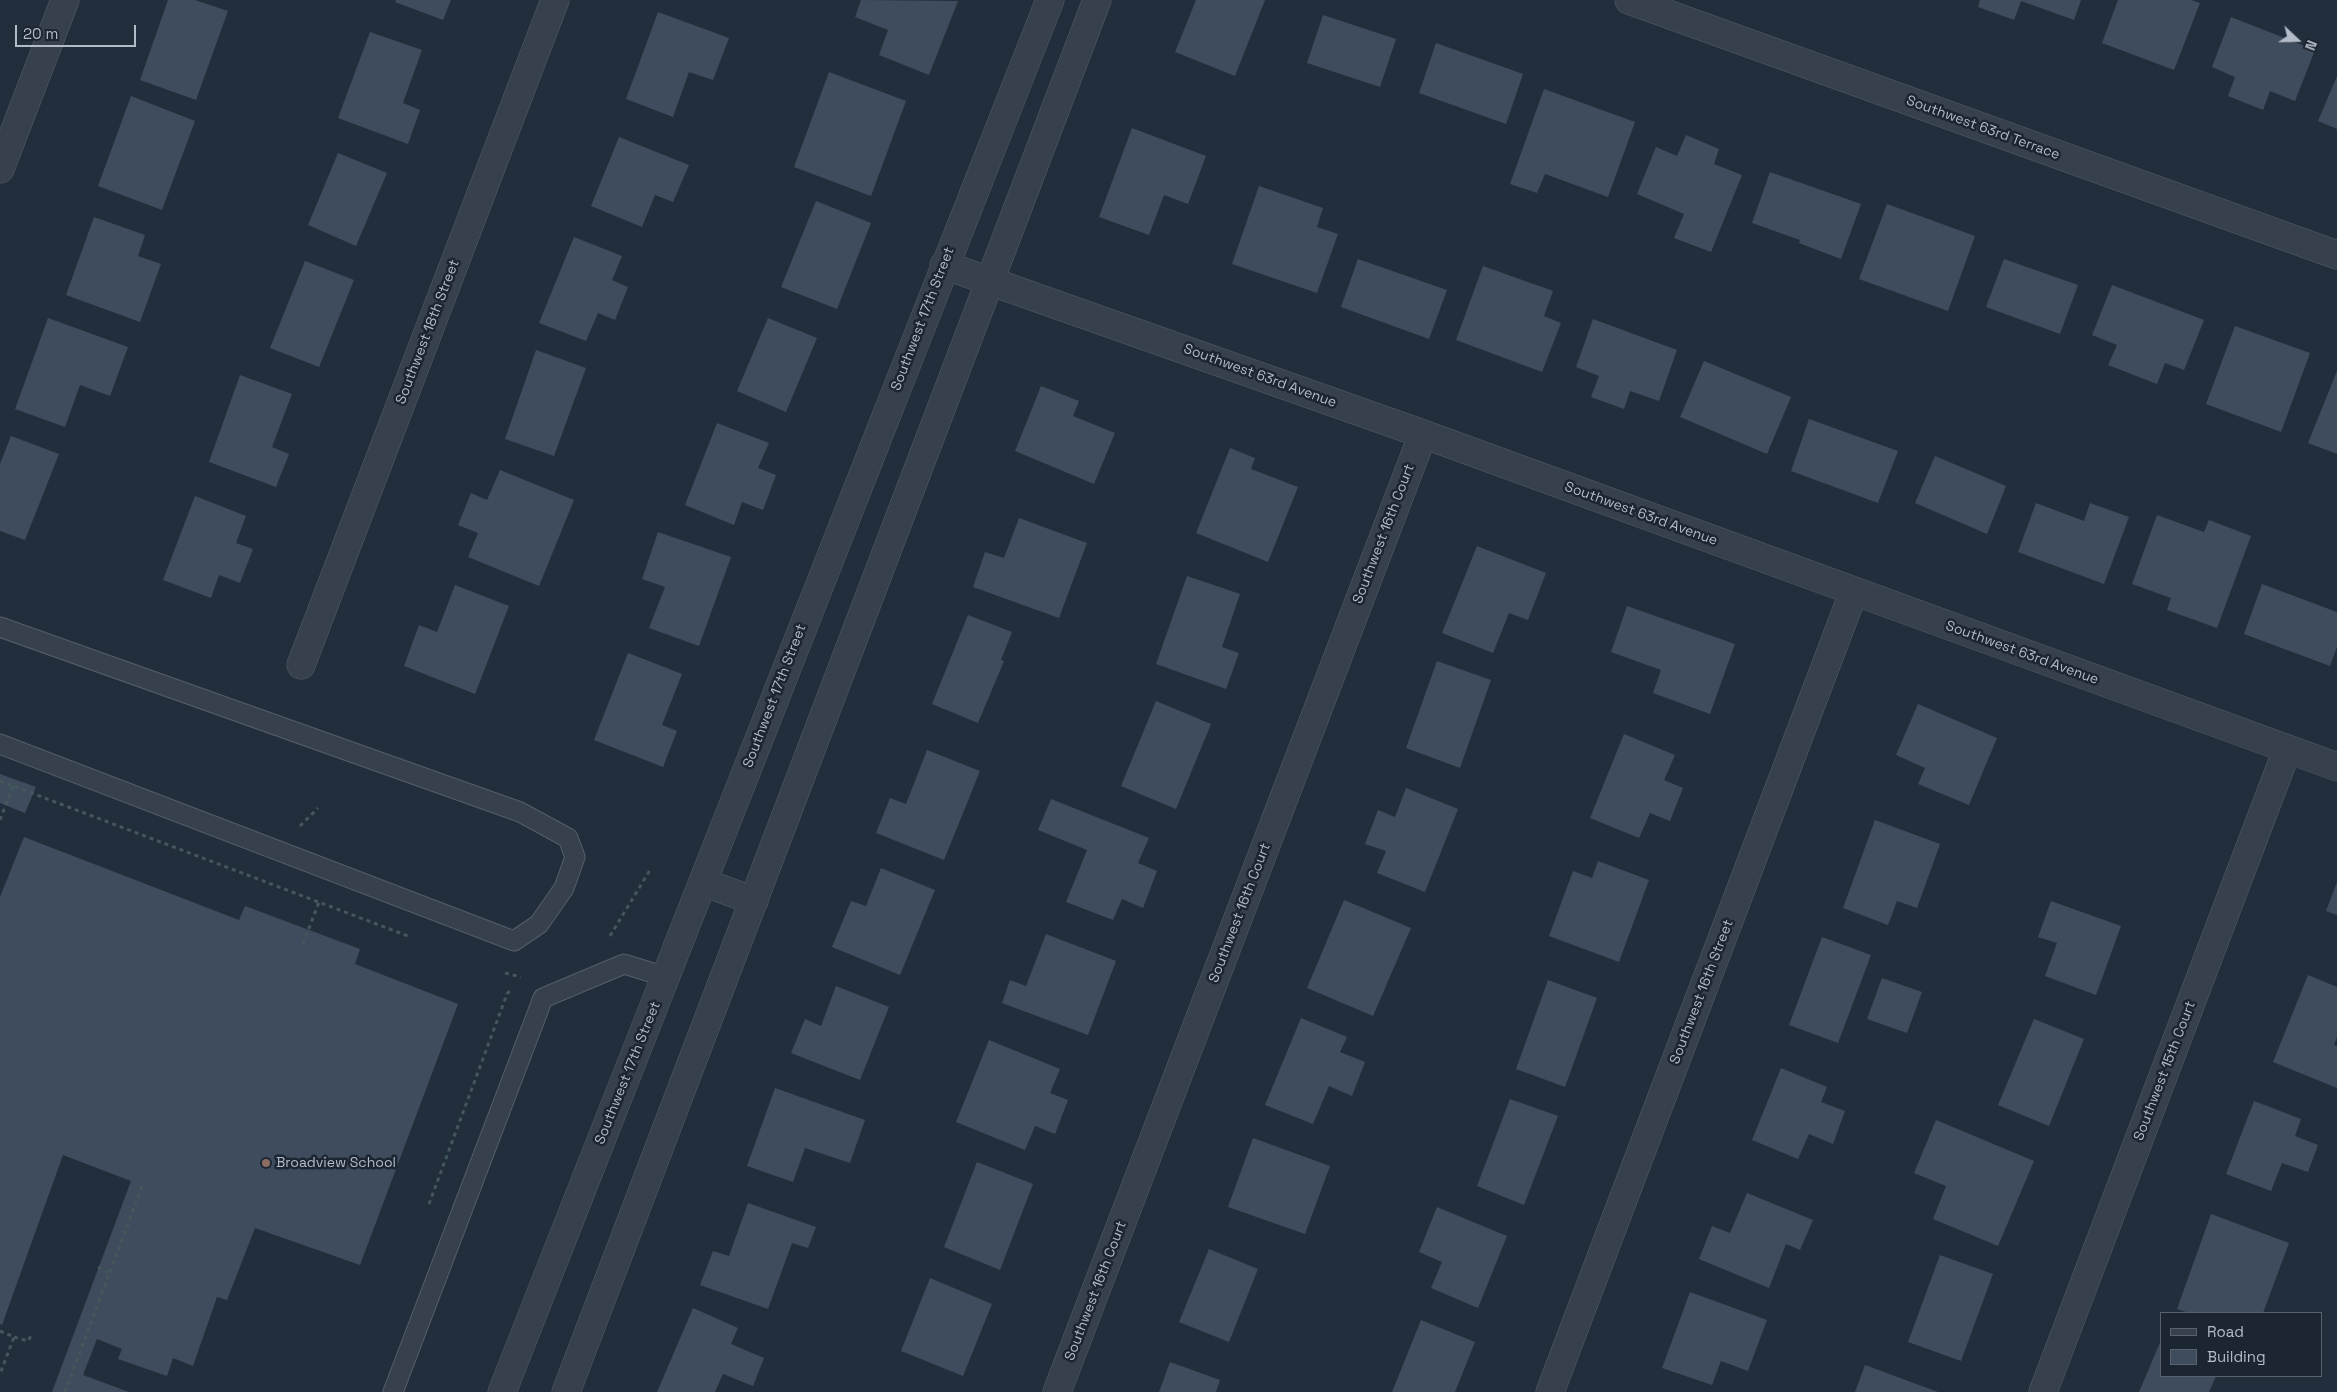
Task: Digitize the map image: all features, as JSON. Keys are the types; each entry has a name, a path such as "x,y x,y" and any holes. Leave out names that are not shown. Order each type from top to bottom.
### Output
{"street":[{"path":"0,169 66,0"},
{"name":"Southwest 18th Street","path":"301,665 554,0"},
{"name":"Southwest 17th Street","path":"502,1392 944,265 1050,0"},
{"path":"566,1392 1098,0"},
{"name":"Southwest 63rd Terrace","path":"1629,0 2337,255"},
{"name":"Southwest 63rd Avenue","path":"944,265 1423,434 2337,767"},
{"name":"Southwest 16th Court","path":"1057,1392 1423,434"},
{"name":"Southwest 16th Street","path":"1550,1392 1854,592"},
{"name":"Southwest 15th Court","path":"2043,1392 2287,750"},
{"path":"703,882 754,901"}],"lane":[{"path":"0,627 520,812 568,838 575,857 564,888 539,924 514,941 0,744"},
{"path":"393,1392 543,998 624,964 666,977"}],"path":[{"path":"0,820 13,786"},
{"path":"303,944 319,902"},
{"path":"65,1392 142,1186"},
{"path":"98,1267 109,1273"},
{"path":"0,1331 28,1341 32,1334"},
{"path":"0,1374 14,1337"}],"building":[{"path":"168,0 195,0 228,11 196,100 140,80"},
{"path":"396,0 451,0 443,20 395,2"},
{"path":"861,0 958,1 929,75 879,55 888,30 855,17"},
{"path":"1196,0 1265,0 1235,76 1175,52"},
{"path":"1980,0 2081,0 2074,20 2021,1 2014,20 1978,7"},
{"path":"2118,0 2191,0 2200,3 2174,70 2102,43"},
{"path":"658,12 729,38 713,80 689,72 673,117 626,99"},
{"path":"1323,15 1396,39 1380,87 1307,63"},
{"path":"2231,17 2315,50 2295,101 2270,91 2263,110 2228,96 2235,77 2212,67"},
{"path":"370,32 422,50 403,103 420,110 408,144 338,118"},
{"path":"1436,43 1523,74 1506,124 1419,93"},
{"path":"829,72 906,101 871,196 794,167"},
{"path":"2337,76 2337,129 2318,121"},
{"path":"1544,89 1635,122 1608,197 1545,174 1537,193 1510,184"},
{"path":"131,96 195,121 162,210 98,186"},
{"path":"1132,128 1206,156 1188,204 1164,195 1149,235 1099,217"},
{"path":"1686,135 1719,149 1714,164 1742,175 1711,252 1674,238 1684,214 1637,194 1656,147 1677,156"},
{"path":"619,137 689,165 673,202 655,195 642,227 591,206"},
{"path":"338,153 387,173 356,246 308,225"},
{"path":"1770,172 1861,204 1841,259 1799,243 1800,240 1752,223"},
{"path":"1259,186 1323,208 1317,227 1338,234 1317,293 1232,264"},
{"path":"816,201 871,223 837,309 781,287"},
{"path":"1887,204 1975,236 1948,311 1859,279"},
{"path":"94,217 145,235 138,256 161,264 140,322 66,295"},
{"path":"574,237 622,256 612,280 628,287 615,320 598,313 586,341 539,323"},
{"path":"1358,259 1447,290 1429,339 1341,307"},
{"path":"2004,259 2078,285 2060,334 1986,307"},
{"path":"305,261 354,280 319,367 270,348"},
{"path":"1483,266 1553,291 1544,316 1561,323 1542,372 1456,340"},
{"path":"2112,285 2204,320 2184,370 2165,363 2157,384 2108,365 2117,345 2092,335"},
{"path":"48,318 128,347 110,396 80,385 65,427 15,409"},
{"path":"768,318 817,338 786,412 737,391"},
{"path":"1593,319 1677,350 1659,401 1630,391 1624,409 1591,397 1599,376 1576,367"},
{"path":"2235,326 2310,353 2281,432 2206,404"},
{"path":"536,350 586,368 554,456 505,439"},
{"path":"1704,361 1791,397 1767,454 1680,417"},
{"path":"2337,371 2337,454 2308,443"},
{"path":"240,375 292,394 272,447 289,454 276,487 209,462"},
{"path":"1041,386 1079,401 1073,416 1115,433 1094,484 1015,451"},
{"path":"1809,419 1898,451 1878,503 1791,471"},
{"path":"717,423 769,443 758,468 776,475 763,510 742,502 734,525 685,505"},
{"path":"11,436 59,454 25,540 0,531 0,464"},
{"path":"1230,448 1255,458 1251,469 1298,487 1268,562 1196,533"},
{"path":"1935,456 2006,486 1987,534 1915,503"},
{"path":"500,470 574,500 539,586 468,557 478,533 458,525 471,493 487,500"},
{"path":"195,496 246,516 236,543 253,549 240,583 219,575 211,598 163,580"},
{"path":"2036,503 2084,521 2090,503 2129,517 2104,584 2018,552"},
{"path":"2157,515 2204,532 2209,520 2251,536 2217,628 2167,610 2171,598 2132,584"},
{"path":"1019,518 1087,543 1059,618 973,587 985,552 1004,558"},
{"path":"658,532 731,557 699,646 649,628 665,587 642,579"},
{"path":"1477,546 1546,573 1528,620 1509,613 1493,653 1442,633"},
{"path":"1187,576 1240,594 1222,647 1239,653 1226,689 1156,664"},
{"path":"2262,584 2337,612 2337,647 2330,666 2244,634"},
{"path":"455,585 509,606 475,694 404,666 419,625 437,632"},
{"path":"1627,606 1735,644 1710,714 1653,693 1661,670 1611,652"},
{"path":"968,615 1012,632 1001,660 1004,661 978,723 932,704"},
{"path":"628,653 682,674 662,725 677,731 663,767 594,740"},
{"path":"1437,661 1491,680 1460,768 1406,748"},
{"path":"1156,701 1211,724 1176,809 1121,786"},
{"path":"1918,704 1997,738 1969,805 1918,784 1925,768 1896,755"},
{"path":"1624,734 1675,755 1664,780 1683,788 1670,821 1650,813 1639,838 1590,818"},
{"path":"927,750 980,771 944,860 876,833 890,798 906,804"},
{"path":"0,774 36,787 25,813 0,803"},
{"path":"1406,788 1458,809 1425,892 1377,873 1386,851 1365,844 1378,810 1395,817"},
{"path":"1051,799 1149,838 1138,863 1157,871 1143,908 1122,899 1113,920 1066,902 1087,850 1038,830"},
{"path":"1875,820 1940,844 1917,908 1897,901 1888,925 1843,908"},
{"path":"24,837 239,920 245,906 360,949 355,964 458,1004 360,1265 255,1228 227,1300 217,1297 193,1366 173,1358 167,1376 118,1359 122,1349 97,1339 83,1375 129,1392 52,1392 131,1181 63,1155 2,1325 0,1324 0,897"},
{"path":"1598,861 1649,880 1619,962 1549,936 1573,871 1592,878"},
{"path":"881,868 935,890 900,975 832,947 851,901 866,906"},
{"path":"2337,882 2337,915 2326,911"},
{"path":"1344,900 1411,928 1373,1016 1307,988"},
{"path":"2051,901 2121,926 2096,995 2045,976 2057,943 2038,937"},
{"path":"1046,934 1116,961 1088,1035 1002,1003 1010,980 1026,986"},
{"path":"1822,937 1871,955 1838,1043 1789,1025"},
{"path":"2308,975 2337,987 2337,1037 2334,1045 2337,1046 2337,1088 2273,1062"},
{"path":"1882,978 1922,992 1907,1033 1867,1019"},
{"path":"1548,980 1597,998 1565,1087 1516,1069"},
{"path":"836,986 889,1007 860,1080 791,1053 805,1019 821,1026"},
{"path":"1301,1018 1347,1037 1340,1052 1365,1062 1352,1096 1329,1086 1313,1124 1265,1105"},
{"path":"2034,1019 2084,1039 2049,1126 1998,1105"},
{"path":"989,1040 1060,1069 1050,1093 1068,1100 1055,1134 1035,1126 1025,1150 956,1122"},
{"path":"1781,1068 1827,1087 1821,1102 1845,1111 1833,1144 1809,1134 1798,1159 1752,1140"},
{"path":"775,1088 865,1120 850,1163 805,1148 793,1182 747,1166"},
{"path":"1510,1099 1558,1116 1524,1205 1477,1186"},
{"path":"2254,1101 2301,1119 2295,1136 2318,1145 2308,1172 2282,1163 2271,1191 2226,1174"},
{"path":"1936,1120 2034,1161 1998,1246 1933,1219 1946,1186 1914,1173"},
{"path":"1253,1138 1330,1166 1305,1234 1228,1207"},
{"path":"977,1162 1033,1184 1000,1270 944,1247"},
{"path":"1747,1193 1813,1220 1800,1250 1786,1244 1769,1288 1699,1259 1712,1226 1730,1233"},
{"path":"748,1203 816,1227 808,1248 792,1243 768,1309 700,1285 713,1251 729,1256"},
{"path":"1437,1207 1507,1236 1478,1308 1431,1288 1442,1262 1419,1252"},
{"path":"2211,1214 2289,1243 2263,1312 2186,1312 2177,1309"},
{"path":"1209,1249 1258,1269 1229,1342 1179,1322"},
{"path":"1940,1255 1993,1274 1961,1361 1908,1342"},
{"path":"930,1278 992,1304 963,1376 901,1351"},
{"path":"1690,1292 1767,1320 1748,1371 1721,1361 1712,1385 1662,1368"},
{"path":"693,1308 738,1328 731,1344 764,1358 753,1386 723,1374 715,1392 657,1392"},
{"path":"1421,1320 1475,1342 1455,1392 1392,1392"},
{"path":"2160,1342 2160,1377 2216,1377 2209,1392 2139,1392"},
{"path":"1170,1362 1220,1380 1216,1392 1159,1392"},
{"path":"1865,1365 1938,1392 1855,1392"}],"place":[{"name":"Broadview School","path":"266,1163"}]}
